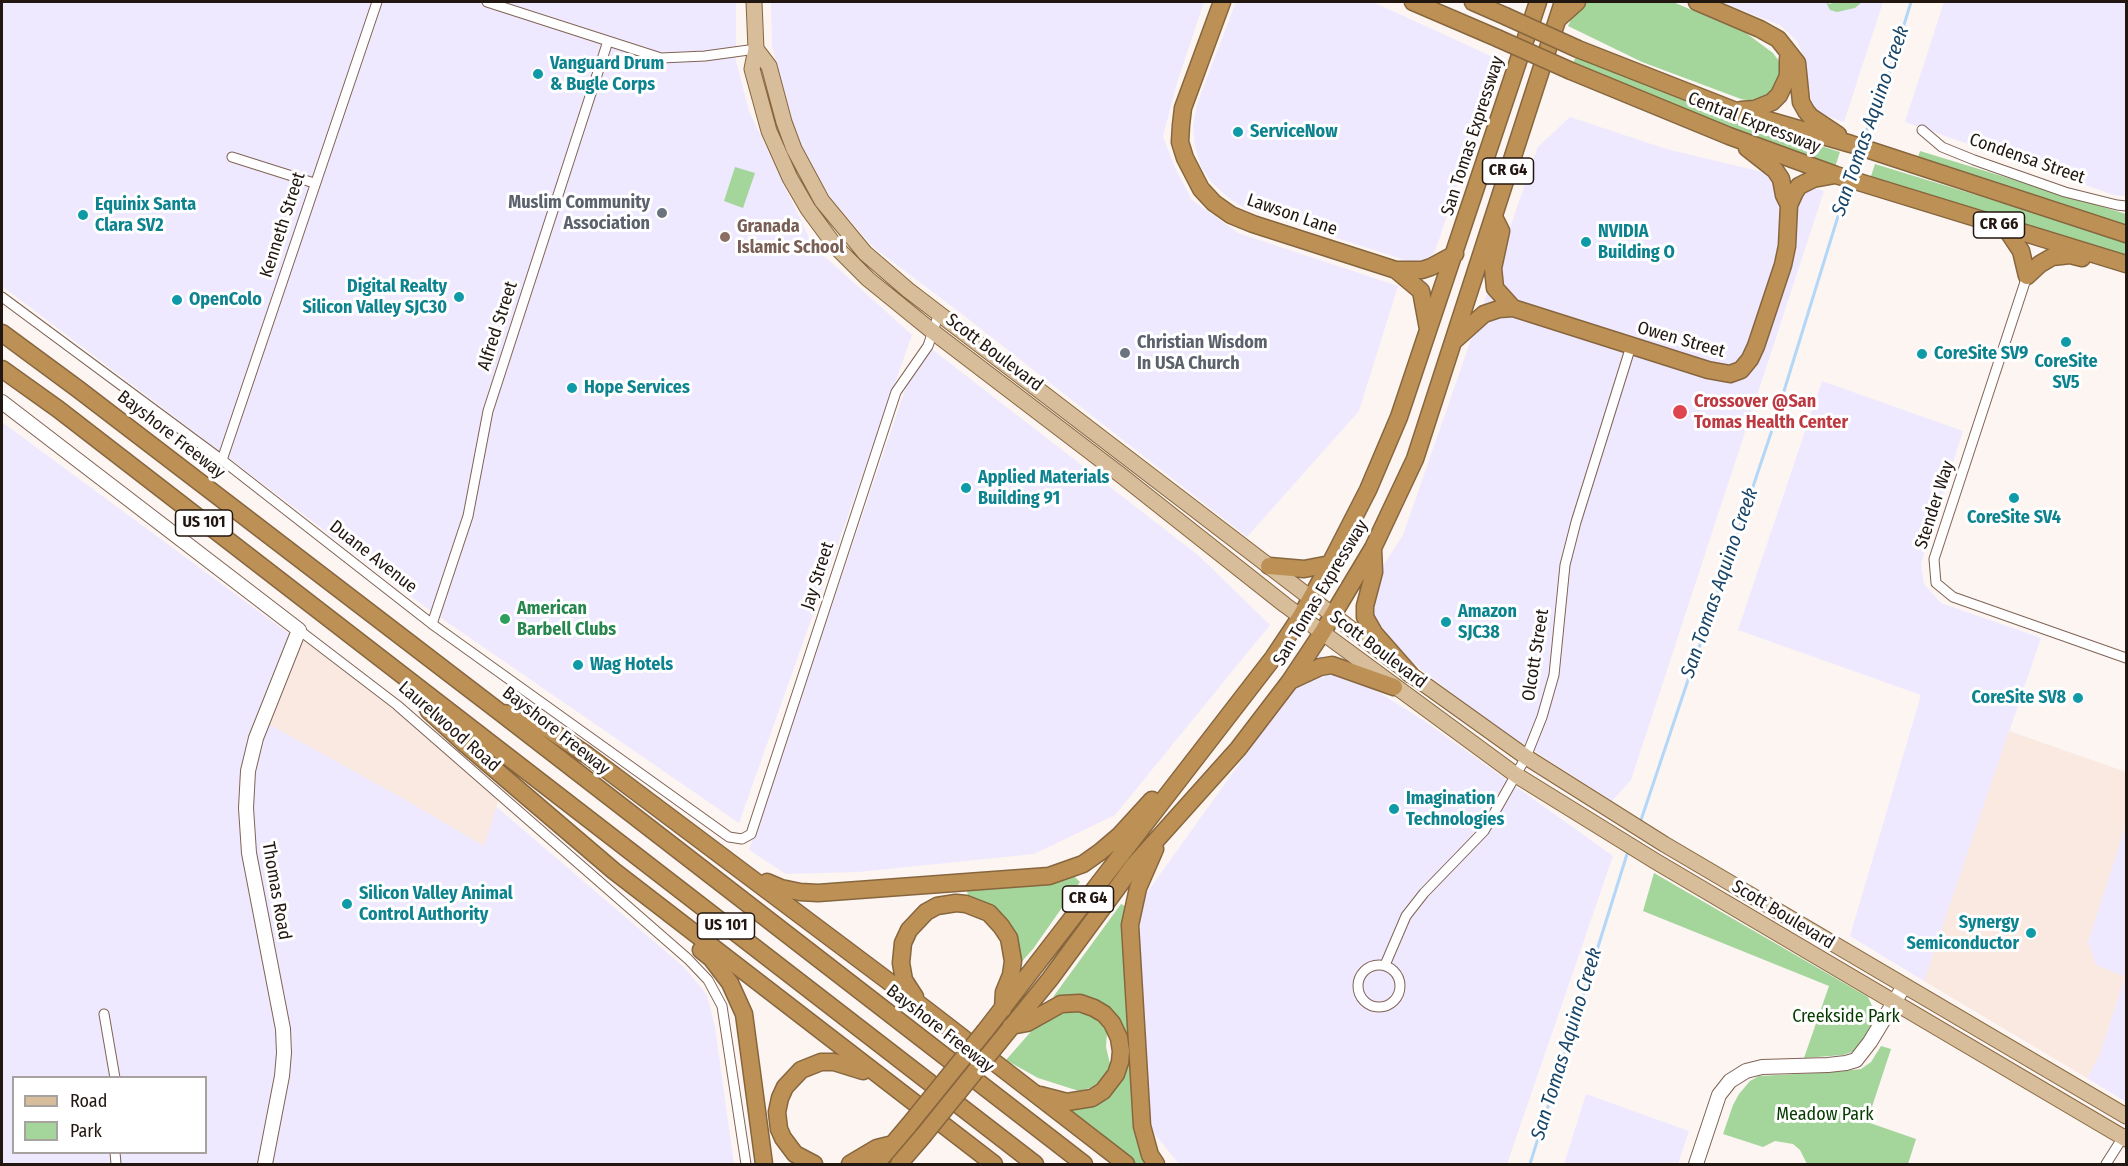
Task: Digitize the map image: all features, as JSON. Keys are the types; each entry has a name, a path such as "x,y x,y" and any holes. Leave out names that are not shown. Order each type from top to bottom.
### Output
{"highway":[{"name":"Lawson Lane","path":"1222,2 1184,108 1181,125 1180,142 1185,158 1201,189 1214,203 1231,215 1396,270"},
{"name":"Central Expressway","path":"1413,2 1571,71 1729,136 1872,187 2127,266"},
{"name":"Central Expressway","path":"1473,2 1578,49 1736,111 1851,144 2127,234"},
{"name":"San Tomas Expressway","path":"893,1144 954,1070 992,1036 1011,1026 1161,833 1238,749 1290,681 1373,548 1415,459 1563,2"},
{"path":"1557,20 1577,2"},
{"path":"1697,2 1778,39 1797,63 1802,102 1806,111 1811,117 1851,144"},
{"name":"San Tomas Expressway","path":"916,1149 966,1082 1003,1011 1273,658 1301,616 1330,564 1368,490 1388,444 1455,254 1537,3"},
{"path":"1736,111 1755,109 1772,102 1779,95 1788,76 1788,51"},
{"path":"1729,136 1775,170 1781,179 1784,195 1789,205"},
{"path":"1789,205 1795,192 1804,183 1836,175"},
{"name":"Owen Street","path":"1513,308 1631,346 1730,374 1740,370 1750,359 1756,346 1783,265 1787,246 1789,205"},
{"path":"1494,217 1501,231 1493,268 1495,288 1513,308"},
{"path":"2005,227 2020,251 2027,276 2052,257 2070,255 2127,266"},
{"path":"1396,270 1422,270 1455,254"},
{"path":"1396,270 1420,291 1428,329"},
{"path":"1454,341 1484,314 1499,309 1513,308"},
{"name":"Bayshore Freeway","path":"2,333 88,396 501,713 1084,1164"},
{"name":"US 101","path":"2,369 1035,1164"},
{"path":"1373,548 1374,572 1365,606 1365,617 1374,633 1410,675"},
{"path":"1269,566 1304,569 1330,564"},
{"path":"1290,681 1332,664 1394,687"},
{"path":"417,688 429,711 614,871 994,1164"},
{"path":"501,713 530,717 587,754 730,860 1126,1164"},
{"path":"730,860 760,879 781,888 818,893 1049,876 1088,861 1120,835 1158,793 1173,788"},
{"path":"1156,1164 1150,1155 1142,1126 1130,925 1138,888 1161,833"},
{"path":"614,871 628,887 711,958 730,983 744,1014 764,1164"},
{"path":"928,1011 911,992 904,980 901,963 903,943 909,930 926,912 938,906 956,903 989,913 1009,938 1013,961 1011,975 1004,992 1003,1011"},
{"path":"1011,1026 1027,1023 1061,1004 1080,1003 1104,1014 1112,1023 1119,1038 1121,1051 1116,1074 1103,1091 1092,1098 1067,1102 1030,1092"},
{"path":"814,1164 795,1154 779,1129 777,1112 780,1098 785,1086 792,1078 810,1065 834,1062 856,1068 888,1084"},
{"path":"850,1164 877,1148 893,1144"},
{"name":"CR G4","path":"876,1164 893,1144"},
{"name":"CR G4","path":"899,1164 916,1149"},
{"path":"975,1150 986,1164"}],"main road":[{"name":"Scott Boulevard","path":"754,2 756,49 752,69 769,131 785,169 808,208 847,259 868,279 1322,633 1516,775 1655,861 1894,1003 2125,1136"},
{"name":"Scott Boulevard","path":"756,49 769,66 784,122 794,148 822,201 865,253 890,275 1410,675 1526,758 1664,844 2127,1116"}],"street":[{"name":"Kenneth Street","path":"222,460 377,2"},
{"path":"487,2 661,58 705,56 756,49"},
{"name":"Alfred Street","path":"432,624 468,516 488,411 608,41"},
{"name":"Condensa Street","path":"1922,130 1942,147 1974,160 2065,192 2127,206"},
{"path":"232,157 314,183"},
{"name":"Stender Way","path":"2027,276 1934,559 1936,583 1953,597 2127,658"},
{"name":"Duane Avenue","path":"2,297 222,460 432,624 729,837"},
{"name":"Jay Street","path":"729,837 742,839 751,834 896,392 928,346 939,313"},
{"name":"Olcott Street","path":"1385,965 1406,916 1424,893 1484,831 1526,758 1542,717 1554,675 1565,565 1575,525 1631,346"},
{"name":"Laurelwood Road","path":"2,402 397,705 688,958 708,980 722,1006 746,1164"},
{"name":"Thomas Road","path":"265,1164 282,1076 284,1037 248,847 246,808 248,771 256,738 299,630"},
{"path":"1385,965 1391,968 1399,979 1399,993 1390,1004 1370,1005 1360,996 1358,982 1360,975 1371,966 1385,965"},
{"path":"1696,1164 1719,1095 1730,1081 1746,1071 1762,1067 1828,1065 1856,1060 1904,986"},
{"path":"104,1014 115,1076"},
{"path":"2106,1164 2125,1136"}],"shaded area":[{"path":"2,2 736,2 736,61 749,111 813,246 912,335 739,823 428,609 2,286"},
{"path":"771,2 1204,2 1177,83 1163,136 1175,168 1192,200 1238,233 1398,286 1359,411 1247,537 873,247 830,197 798,142 772,46"},
{"name":"ServiceNow","path":"1236,2 1373,2 1504,62 1477,143 1460,177 1434,253 1429,258 1422,262 1411,262 1245,208 1230,199 1212,183 1201,167 1195,146 1193,126 1197,104"},
{"path":"1721,2 1883,2 1844,122 1822,114 1814,108 1805,60 1797,41 1780,25"},
{"path":"1944,2 2126,2 2126,196 2114,195 1905,122"},
{"path":"1570,117 1666,149 1771,174 1824,191 1631,780 1612,801 1489,722 1413,663 1359,602 1403,535 1538,147"},
{"path":"929,347 1198,555 1270,625 1115,815 1034,854 858,872 786,874 749,850 912,369"},
{"path":"1822,381 1963,431 1921,564 1924,584 1941,603 2041,638 1924,981 1850,936 1921,695 1738,630"},
{"path":"2,422 326,661 685,968 707,995 715,1027 734,1164 2,1164"},
{"path":"299,630 500,795 484,846 263,721"},
{"path":"1318,654 1423,720 1613,856 1507,1164 1179,1164 1149,1127 1133,912"},
{"path":"2009,731 2126,772 2126,824 2088,942 2096,965 2125,977 2099,1056 2087,1078 1924,981"},
{"path":"2126,824 2126,1102 2087,1078 2099,1056 2125,977 2096,965 2088,942"},
{"path":"1586,1094 1689,1131 1678,1164 1564,1164"}],"green space":[{"path":"1585,2 1673,2 1746,33 1773,53 1781,64 1781,81 1774,92 1762,100 1751,101 1642,62 1568,26 1574,13"},
{"path":"1826,2 1829,4 1862,2 1855,8 1837,12 1830,10"},
{"path":"1576,54 1732,118 1840,152 1835,167 1788,151 1573,65"},
{"path":"1920,151 2126,214 2126,225 1917,160"},
{"path":"1875,164 2126,241 2126,258 1870,179"},
{"path":"735,167 755,173 743,208 724,201"},
{"name":"Creekside Park","path":"1654,873 1868,997 1874,1010 1871,1025 1858,1050 1843,1055 1804,1058 1829,986 1643,911"},
{"path":"1074,876 1080,882 1033,949 1017,967 1018,957 969,899 967,891 1033,885"},
{"path":"1121,904 1129,908 1133,1028 1125,1033 1085,996 1072,994 1053,997"},
{"path":"1072,1011 1090,1015 1107,1032 1106,1047 1110,1064 1098,1083 1079,1091 1038,1078 1006,1060 1035,1027 1058,1016 1057,1013"},
{"name":"Meadow Park","path":"1881,1046 1891,1049 1867,1122 1916,1139 1908,1164 1807,1164 1800,1150 1793,1144 1775,1141 1763,1147 1723,1134 1733,1105 1750,1081 1759,1076 1861,1069 1871,1062"},
{"path":"1127,1062 1132,1063 1153,1164 1134,1164 1107,1143 1100,1132 1088,1123 1078,1121 1065,1111 1090,1106"}],"waterway":[{"name":"San Tomas Aquino Creek","path":"1862,141 1888,77 1911,2"},
{"name":"San Tomas Aquino Creek","path":"1850,175 1858,153"},
{"name":"San Tomas Aquino Creek","path":"1640,823 1771,433 1848,184"},
{"name":"San Tomas Aquino Creek","path":"1530,1164 1628,851"}],"place":[{"name":"Vanguard Drum & Bugle Corps","path":"538,74"},
{"name":"ServiceNow","path":"1238,132"},
{"name":"Muslim Community Association","path":"662,213"},
{"name":"Equinix Santa Clara SV2","path":"83,215"},
{"name":"Granada Islamic School","path":"725,237"},
{"name":"NVIDIA Building O","path":"1586,242"},
{"name":"Digital Realty Silicon Valley SJC30","path":"459,297"},
{"name":"OpenColo","path":"177,300"},
{"name":"CoreSite SV5","path":"2066,342"},
{"name":"Christian Wisdom In USA Church","path":"1125,353"},
{"name":"CoreSite SV9","path":"1922,354"},
{"name":"Hope Services","path":"572,388"},
{"name":"Crossover @San Tomas Health Center","path":"1680,412"},
{"name":"Applied Materials Building 91","path":"966,488"},
{"name":"CoreSite SV4","path":"2014,498"},
{"name":"American Barbell Clubs","path":"505,619"},
{"name":"Amazon SJC38","path":"1446,622"},
{"name":"Wag Hotels","path":"578,665"},
{"name":"CoreSite SV8","path":"2078,698"},
{"name":"Imagination Technologies","path":"1394,809"},
{"name":"Silicon Valley Animal Control Authority","path":"347,904"},
{"name":"Synergy Semiconductor","path":"2031,933"}]}
